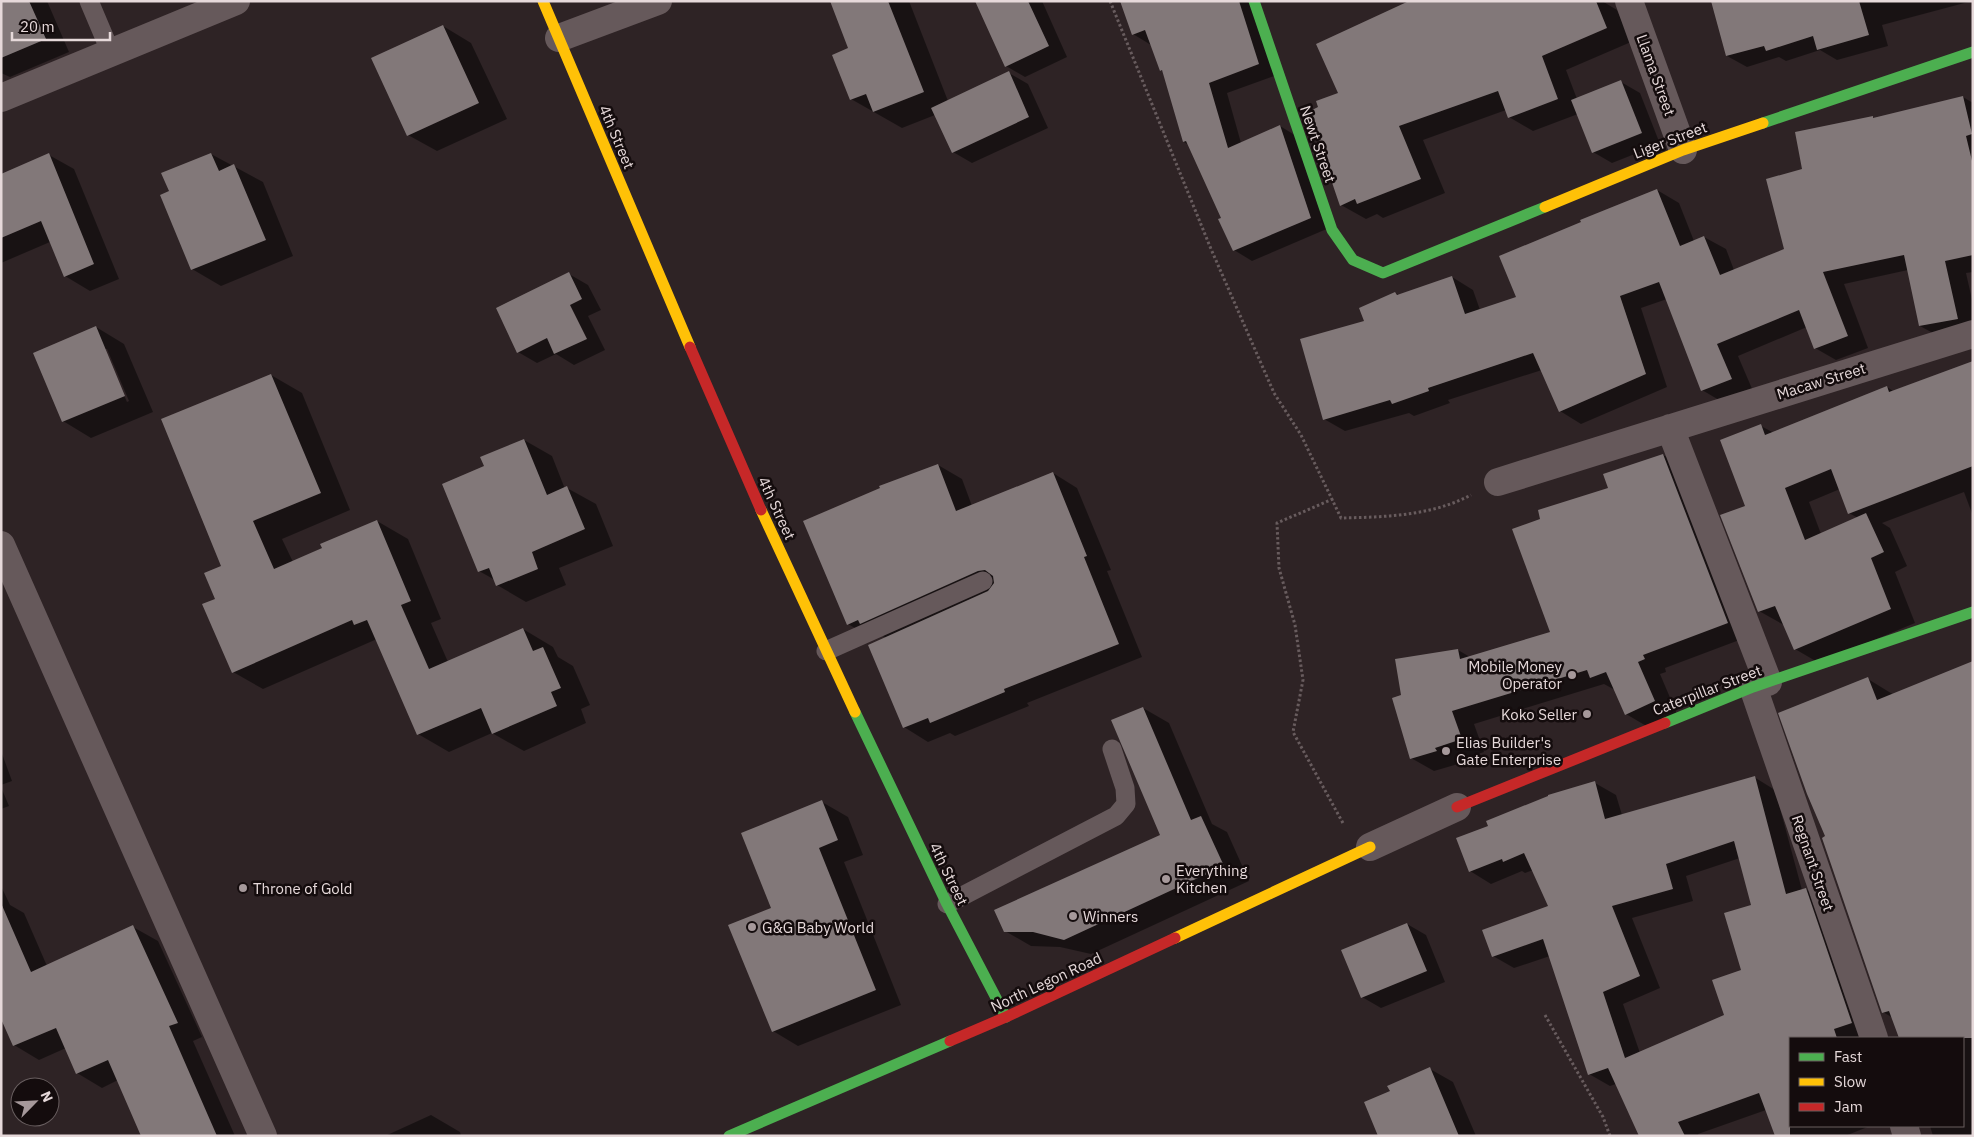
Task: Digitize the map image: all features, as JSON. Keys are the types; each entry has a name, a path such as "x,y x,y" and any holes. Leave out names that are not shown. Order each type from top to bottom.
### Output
{"street":[{"path":"1,98 236,1"},
{"name":"4th Street","path":"543,1 732,446 826,651 946,904 1006,1017"},
{"path":"559,38 658,1"},
{"name":"Newt Street","path":"1254,1 1332,230 1353,260 1383,273"},
{"name":"Llama Street","path":"1629,1 1682,150"},
{"name":"Liger Street","path":"1383,273 1682,150 1973,52"},
{"name":"Macaw Street","path":"1498,482 1973,334"},
{"path":"1670,428 1761,685"},
{"path":"1,545 263,1136"},
{"name":"Caterpillar Street","path":"1457,807 1761,685 1973,612"},
{"name":"Regnant Street","path":"1761,685 1874,1037"},
{"path":"1364,850 1457,807"},
{"name":"North Legon Road","path":"729,1136 1006,1017 1364,850"}],"lane":[{"path":"89,1 111,53"},
{"path":"826,651 982,581"},
{"path":"946,904 1116,816 1126,804 1125,788 1112,749"}],"path":[{"path":"1110,1 1211,249 1266,375 1274,392 1301,435 1341,518 1424,512 1458,500 1498,482"},
{"path":"1333,499 1277,523 1279,568 1295,625 1303,680 1293,732 1364,850"},
{"path":"1545,1015 1603,1117 1610,1136"}],"building":[{"path":"1,1 29,1 46,39 1,58"},
{"path":"830,1 888,1 924,92 873,112 866,94 850,100 832,55 848,48"},
{"path":"975,1 1028,1 1049,46 1005,67"},
{"path":"1120,1 1239,1 1259,64 1209,83 1228,148 1280,125 1311,218 1233,251 1218,219 1221,218 1186,141 1183,142 1162,70 1160,71 1145,30 1132,35"},
{"path":"1409,1 1596,1 1607,28 1542,56 1558,99 1508,118 1498,91 1399,126 1421,179 1357,204 1355,199 1340,206 1308,112 1318,107 1316,101 1338,93 1316,44"},
{"path":"1711,1 1859,1 1869,35 1817,50 1813,36 1766,51 1764,46 1726,56"},
{"path":"443,25 479,103 407,136 371,58"},
{"path":"1009,71 1029,117 952,153 931,108"},
{"path":"1621,80 1642,133 1592,153 1571,100"},
{"path":"1963,96 1972,134 1966,136 1973,165 1973,255 1945,261 1958,319 1919,326 1904,255 1823,272 1848,336 1814,349 1799,310 1717,344 1732,379 1701,391 1659,282 1620,296 1646,374 1559,412 1533,353 1428,388 1429,391 1392,404 1390,400 1323,420 1300,339 1364,321 1359,308 1395,292 1397,295 1452,276 1465,314 1516,297 1499,256 1581,222 1580,220 1657,189 1680,246 1704,236 1720,275 1784,249 1766,179 1802,169 1795,132 1873,116 1873,118"},
{"path":"49,153 94,264 64,277 41,221 1,238 1,174"},
{"path":"211,153 219,171 234,164 266,240 191,270 160,195 169,191 161,173"},
{"path":"569,272 582,299 570,305 587,339 554,354 547,338 517,353 496,308"},
{"path":"96,326 125,396 62,422 33,353"},
{"path":"1973,361 1973,466 1848,514 1831,469 1785,488 1805,540 1866,513 1884,552 1871,558 1891,609 1794,650 1775,606 1758,612 1720,515 1745,506 1720,440 1761,424 1765,435 1887,386 1889,392"},
{"path":"271,374 321,493 253,521 274,569 322,548 320,544 377,520 411,601 401,605 429,669 523,628 533,651 543,647 561,688 551,692 557,706 492,734 481,708 417,735 367,620 354,625 352,620 232,673 202,604 215,599 204,573 221,566 161,419"},
{"path":"524,439 547,495 567,486 585,529 532,552 538,569 496,586 489,568 478,572 442,484 484,466 480,457"},
{"path":"1663,454 1728,623 1643,655 1645,659 1638,662 1655,701 1625,715 1606,672 1590,678 1587,670 1452,711 1462,739 1435,748 1437,751 1410,759 1392,698 1401,695 1395,659 1458,649 1460,659 1550,632 1512,529 1540,519 1538,510 1608,488 1603,474"},
{"path":"938,464 956,511 1053,472 1087,556 1084,557 1119,644 1004,689 1005,692 930,723 928,718 903,728 868,645 988,591 994,583 993,576 985,570 978,571 860,624 858,620 847,625 803,521 880,488 879,486"},
{"path":"1973,661 1973,1038 1899,1037 1889,1011 1882,1013 1822,838 1825,836 1807,794 1778,713 1868,677 1877,700"},
{"path":"1143,707 1191,820 1201,816 1224,866 1064,940 1033,932 1004,932 994,910 1160,835 1111,720"},
{"path":"1755,776 1786,894 1806,888 1852,1023 1834,1029 1837,1037 1789,1037 1790,1136 1775,1136 1759,1093 1678,1122 1685,1136 1639,1136 1608,1068 1588,1075 1543,939 1492,957 1482,930 1548,906 1524,853 1503,862 1502,859 1469,872 1456,838 1488,826 1486,821 1548,795 1595,781 1605,819","holes":["1734,841 1751,905 1724,913 1741,970 1712,980 1724,1015 1625,1058 1603,992 1640,976 1612,906 1673,889 1666,864"]},
{"path":"822,800 838,840 819,848 876,990 772,1032 728,925 771,908 741,833"},
{"path":"1,903 31,972 133,925 178,1023 169,1026 217,1136 141,1136 108,1060 76,1074 56,1028 13,1046 1,1019"},
{"path":"1407,923 1427,971 1361,998 1341,950"},
{"path":"1430,1067 1459,1136 1378,1136 1364,1102 1390,1091 1387,1086"}],"traffic: fast":[{"path":"1254,1 1332,230 1353,260 1383,273 1545,207"},
{"path":"1763,123 1973,52"},
{"path":"1665,723 1753,687 1973,612"},
{"path":"855,712 947,904 1006,1017"},
{"path":"729,1136 950,1041"}],"traffic: slow":[{"path":"543,1 690,347"},
{"path":"1545,207 1683,150 1763,123"},
{"path":"761,510 855,712"},
{"path":"1175,938 1370,847"}],"traffic: jam":[{"path":"690,347 761,510"},
{"path":"1457,807 1665,723"},
{"path":"950,1041 1175,938"}],"place":[{"name":"Mobile Money Operator","path":"1572,675"},
{"name":"Koko Seller","path":"1587,714"},
{"name":"Elias Builder's Gate Enterprise","path":"1446,751"},
{"name":"Everything Kitchen","path":"1166,879"},
{"name":"Throne of Gold","path":"243,888"},
{"name":"Winners","path":"1073,916"},
{"name":"G&G Baby World","path":"752,927"}]}
